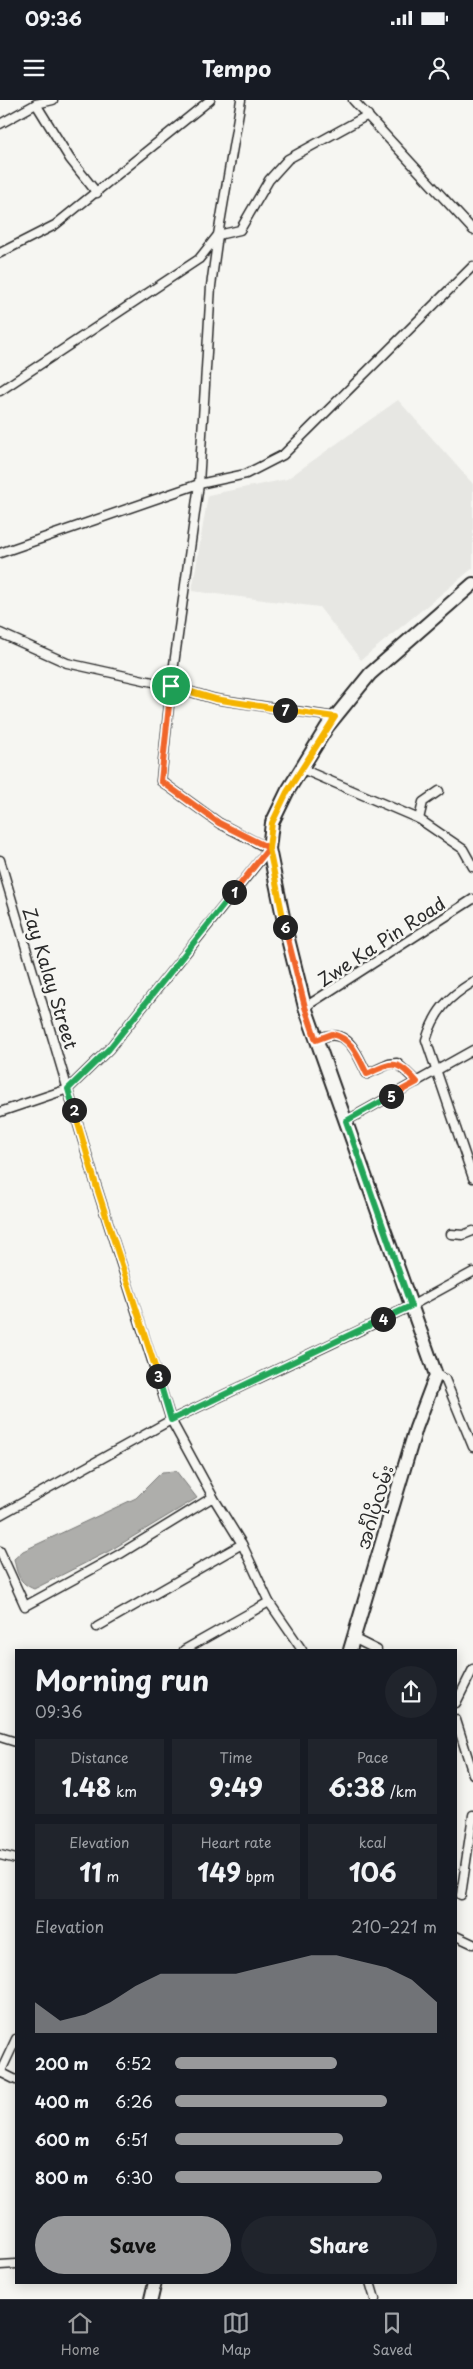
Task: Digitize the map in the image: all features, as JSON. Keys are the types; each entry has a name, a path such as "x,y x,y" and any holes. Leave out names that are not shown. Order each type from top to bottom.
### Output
{"main road":[{"path":"436,1375 305,1007 286,931 269,848 272,823 287,792 335,717 370,674 473,584"},
{"name":"အင်္ဂါပိုလမ်း","path":"352,1644 416,1428 436,1375"},
{"path":"151,2299 155,2284"}],"street":[{"path":"0,124 36,104 53,100"},
{"path":"0,253 55,225 210,100"},
{"path":"0,1112 68,1089 109,1049 269,848 219,823 161,781 171,686 199,484 212,286 218,235 241,100"},
{"path":"353,100 473,230"},
{"path":"36,104 70,160 97,193"},
{"path":"0,391 199,259 218,235 240,230 269,180 288,159 368,115"},
{"path":"0,553 199,484 246,474 283,455 473,266"},
{"path":"0,633 67,663 171,686 215,699 335,717"},
{"path":"302,769 418,819 463,850 473,866"},
{"path":"418,819 423,802 439,791"},
{"name":"Zay Kalay Street","path":"0,860 96,1185 171,1420 213,1497 242,1544 268,1602 301,1649"},
{"name":"Zwe Ka Pin Road","path":"305,1007 473,899"},
{"path":"473,982 456,992 441,1008 432,1020 426,1040 473,1178"},
{"path":"316,1040 325,1036 339,1036 353,1046 367,1074 390,1064 397,1064 417,1082"},
{"path":"346,1121 473,1050"},
{"path":"451,1234 463,1235 473,1231"},
{"path":"0,1515 171,1420 411,1306 473,1272"},
{"path":"436,1375 445,1380 473,1447"},
{"path":"0,1551 25,1606 120,1554 213,1497"},
{"path":"97,1626 242,1544"},
{"path":"186,1649 268,1602"},
{"path":"352,1644 373,1649"},
{"path":"457,1701 473,1669"},
{"path":"457,1723 473,1774"},
{"path":"0,1737 15,1742"},
{"path":"461,1895 473,1815"},
{"path":"0,1855 15,1859"},
{"path":"457,1936 473,1944"},
{"path":"15,2042 0,2072 15,2080"},
{"path":"0,2265 15,2264"},
{"path":"371,2284 375,2299"}],"shaded area":[{"path":"398,400 473,484 473,568 361,660 319,607 192,591 208,495 287,479"},
{"path":"176,1471 197,1498 111,1550 34,1589 22,1581 14,1559 23,1551 136,1498 162,1472"}],"route":[{"path":"171,686 161,781 219,823 269,848 109,1049 68,1089 96,1185 156,1368 171,1420 411,1306 346,1121 417,1082 404,1068 397,1064 390,1064 367,1074 353,1046 339,1036 332,1034 316,1040 305,1007 286,931 269,848 272,823 287,792 335,717 215,699 171,686"}]}
